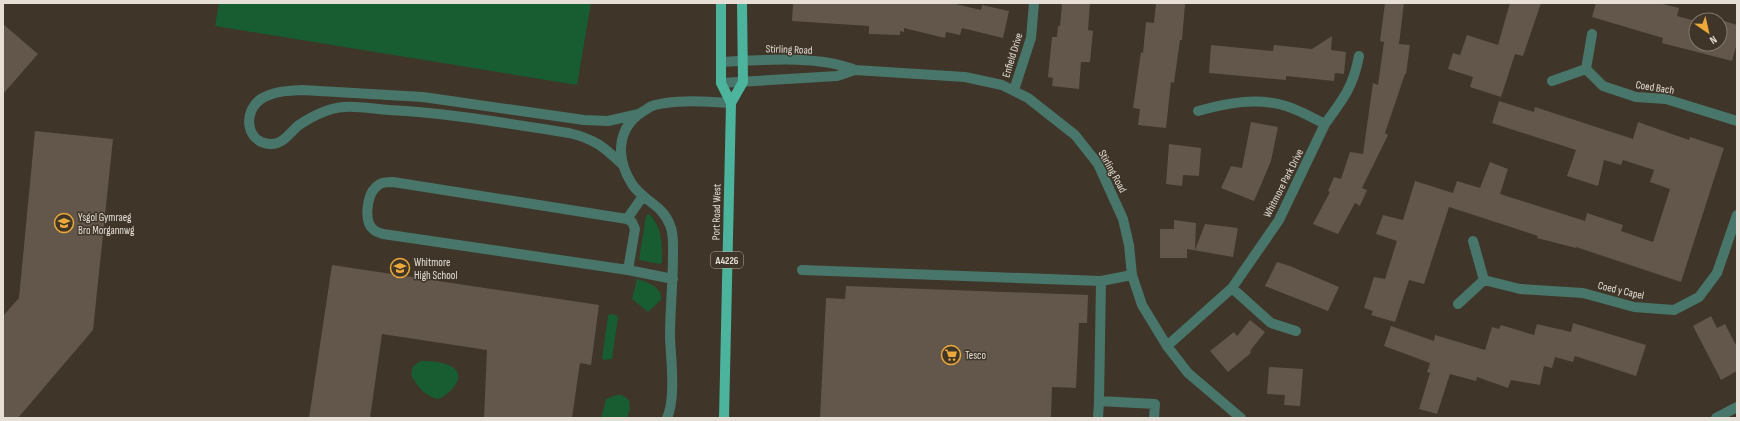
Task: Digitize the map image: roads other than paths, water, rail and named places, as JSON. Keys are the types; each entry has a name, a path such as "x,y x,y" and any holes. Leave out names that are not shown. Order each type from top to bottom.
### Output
{"main road":[{"name":"Port Road West","path":"721,3 721,83 731,102 724,418"},
{"path":"742,3 743,82"},
{"name":"Port Road West","path":"731,102 743,82"}],"street":[{"name":"Enfield Drive","path":"1014,90 1031,38 1034,3"},
{"path":"1552,81 1586,69 1592,34"},
{"name":"Whitmore Park Drive","path":"1167,346 1232,288 1279,220 1325,124 1347,93 1355,76 1359,56"},
{"name":"Stirling Road","path":"721,62 784,60 840,64 855,70 964,77 988,81 1014,90 1052,115 1075,135 1098,164 1123,219 1129,245 1132,275 1142,304 1167,346 1188,373 1241,418"},
{"name":"Coed Bach","path":"1586,69 1603,86 1636,97 1666,99 1737,121"},
{"name":"Stirling Road","path":"721,83 837,76 855,70"},
{"path":"623,164 602,146 587,137 569,132 422,112 344,107 329,110 299,125 279,143 269,144 260,141 254,136 248,117 253,106 261,99 284,91 302,90 423,97 584,120 608,121 640,114"},
{"path":"1198,111 1253,100 1286,106 1325,124"},
{"path":"667,418 670,412 672,378 670,336 673,279 671,226 667,217 659,207 643,196 633,186 623,164 620,146 628,124 654,105 674,102 731,102"},
{"path":"628,270 635,229 632,222 627,219 384,182 376,187 371,194 367,217 374,230 383,234 628,270 673,279"},
{"path":"627,219 643,196"},
{"name":"Coed y Capel","path":"1484,280 1520,289 1583,293 1634,307 1674,310 1699,297 1716,273 1737,215"},
{"path":"1458,304 1484,280 1473,241"},
{"path":"802,270 1101,281 1132,275"},
{"path":"1098,418 1101,281"},
{"path":"1232,288 1270,323 1296,331"},
{"path":"1099,401 1155,404 1154,418"},
{"path":"1716,418 1737,407"}],"place":[{"name":"Ysgol Gymraeg Bro Morgannwg","path":"64,223"},
{"name":"Whitmore High School","path":"400,268"},
{"name":"Tesco","path":"951,355"}]}
